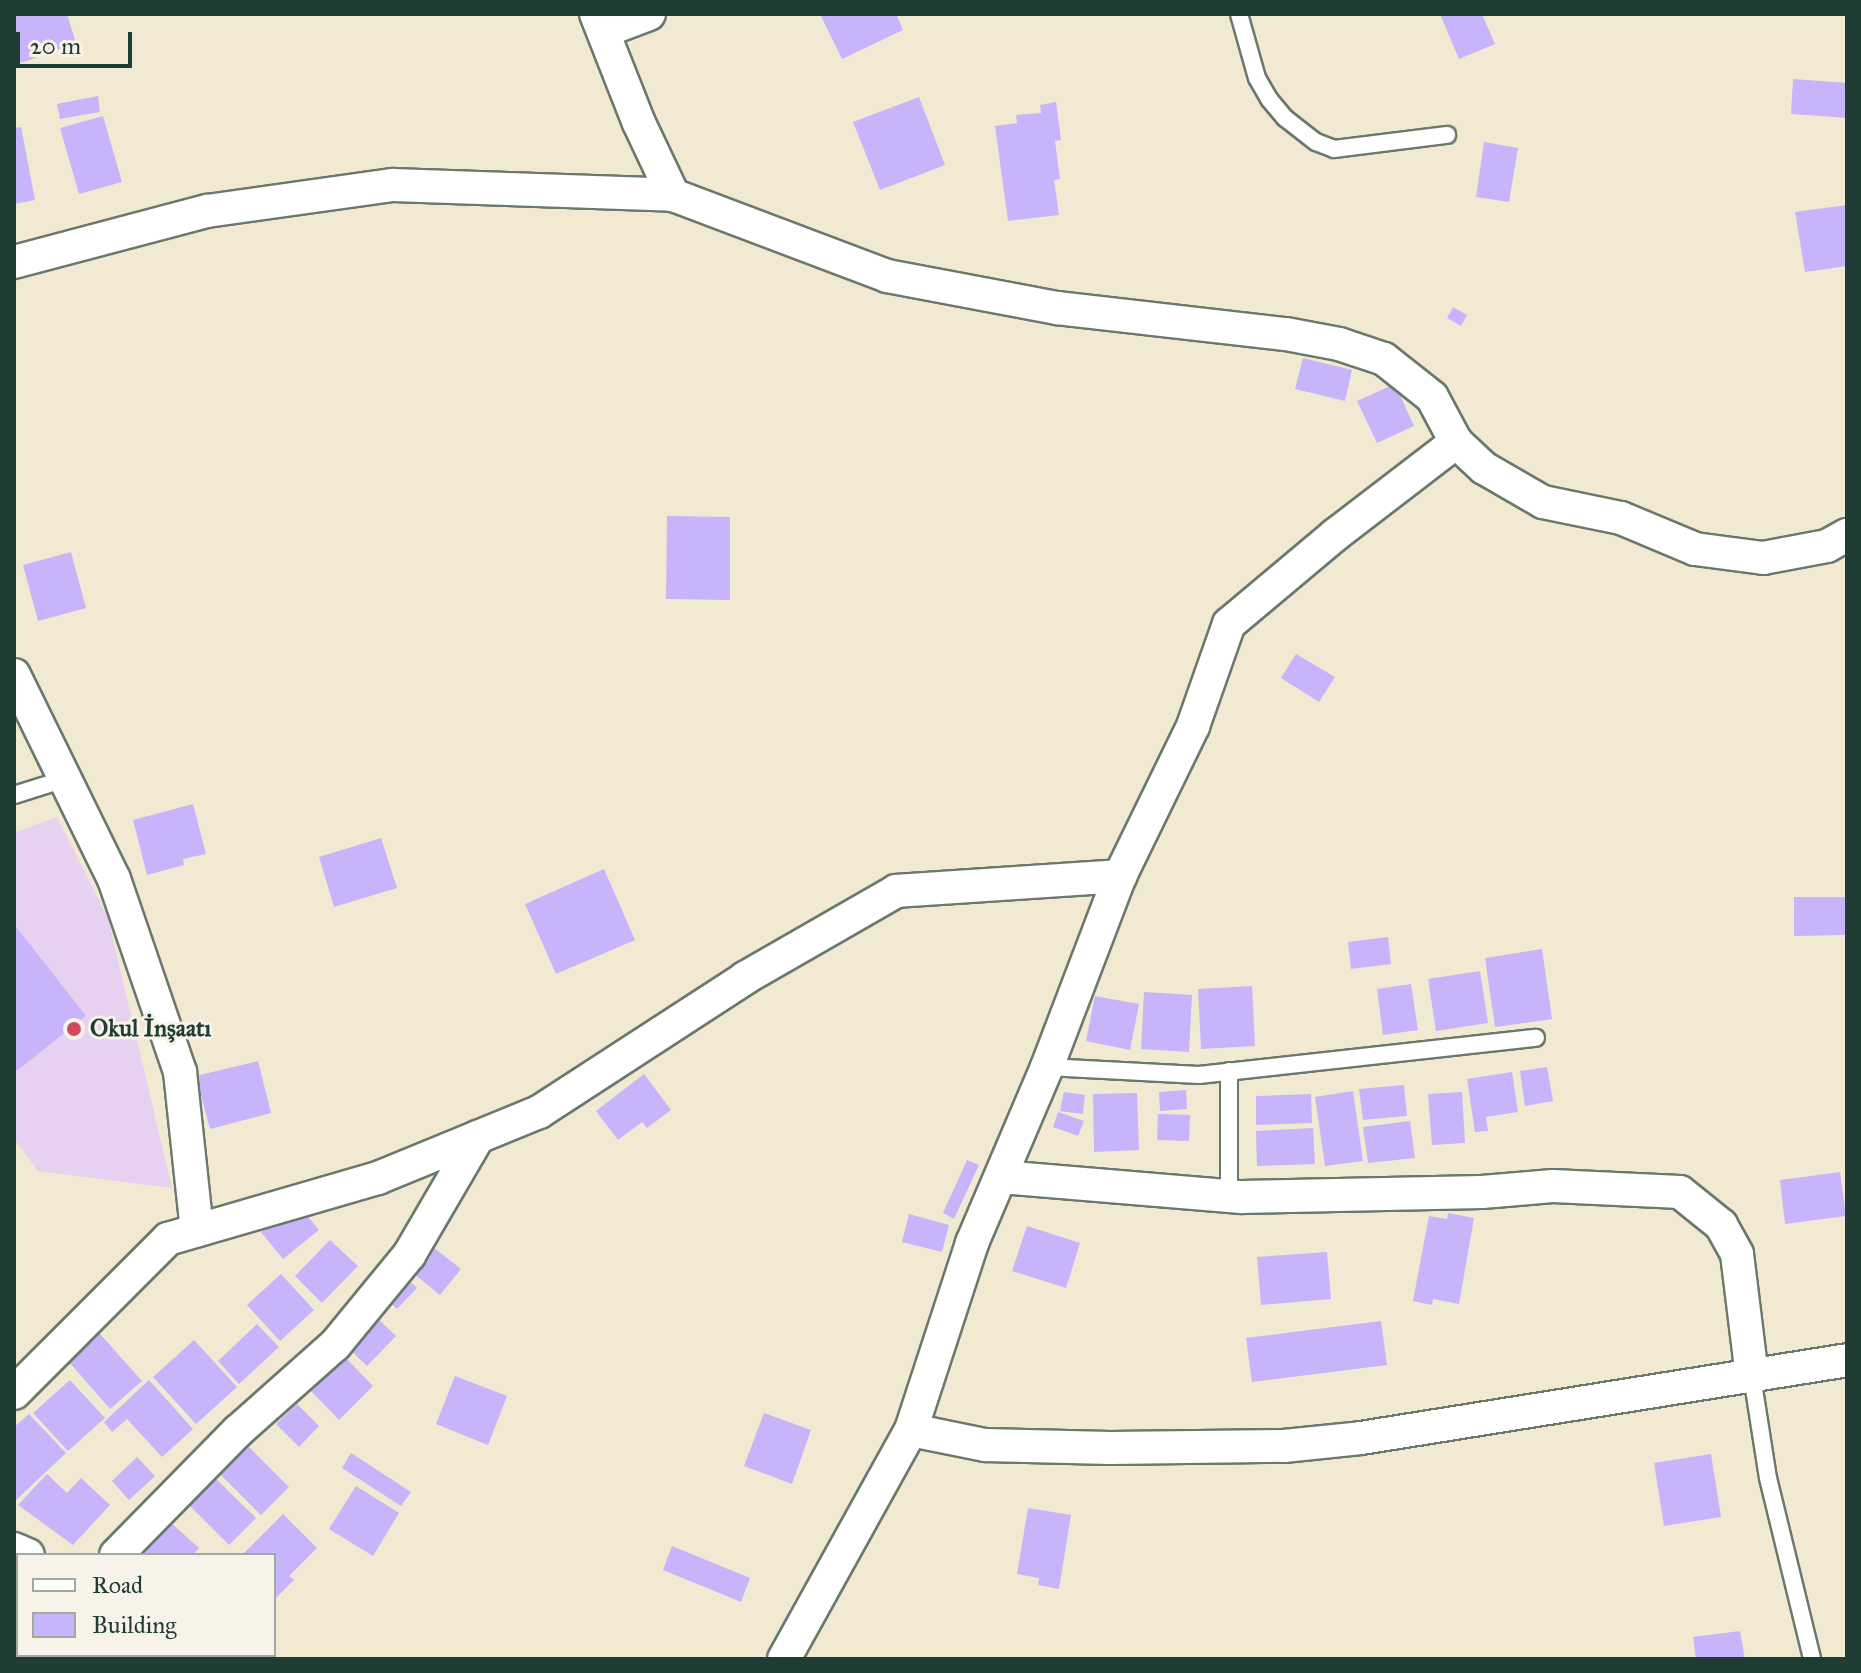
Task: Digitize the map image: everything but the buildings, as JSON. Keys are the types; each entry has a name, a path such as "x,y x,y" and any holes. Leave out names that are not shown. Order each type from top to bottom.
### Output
{"street":[{"path":"649,14 600,23 639,123 673,195"},
{"path":"14,262 207,211 393,185 673,195 887,276 1057,308 1286,334 1339,344 1384,359 1432,397 1456,442 1484,468 1543,502 1621,518 1695,549 1763,558 1827,546 1847,535"},
{"path":"784,1659 911,1430 972,1243 1047,1067 1120,876 1193,726 1229,624 1335,535 1456,442"},
{"path":"14,675 114,879 180,1072 197,1230"},
{"path":"14,1393 168,1239 378,1178 539,1112 745,978 896,891 1120,876"},
{"path":"118,1553 238,1431 335,1345 409,1255 478,1137"},
{"path":"1001,1177 1229,1196 1482,1192 1553,1186 1680,1192 1721,1225 1737,1254 1752,1376"},
{"path":"911,1430 985,1445 1110,1448 1284,1446 1361,1438 1847,1360"}],"lane":[{"path":"1239,14 1257,78 1269,99 1285,118 1316,142 1334,149 1447,135"},
{"path":"14,795 65,779"},
{"path":"1047,1067 1199,1075 1536,1038"},
{"path":"1229,1071 1229,1196"},
{"path":"1752,1376 1768,1478 1812,1659"}],"shaded area":[{"name":"Okul İnşaatı","path":"57,817 108,918 172,1188 38,1171 14,1139 14,833"}],"place":[{"name":"Okul İnşaatı","path":"74,1029"}]}
